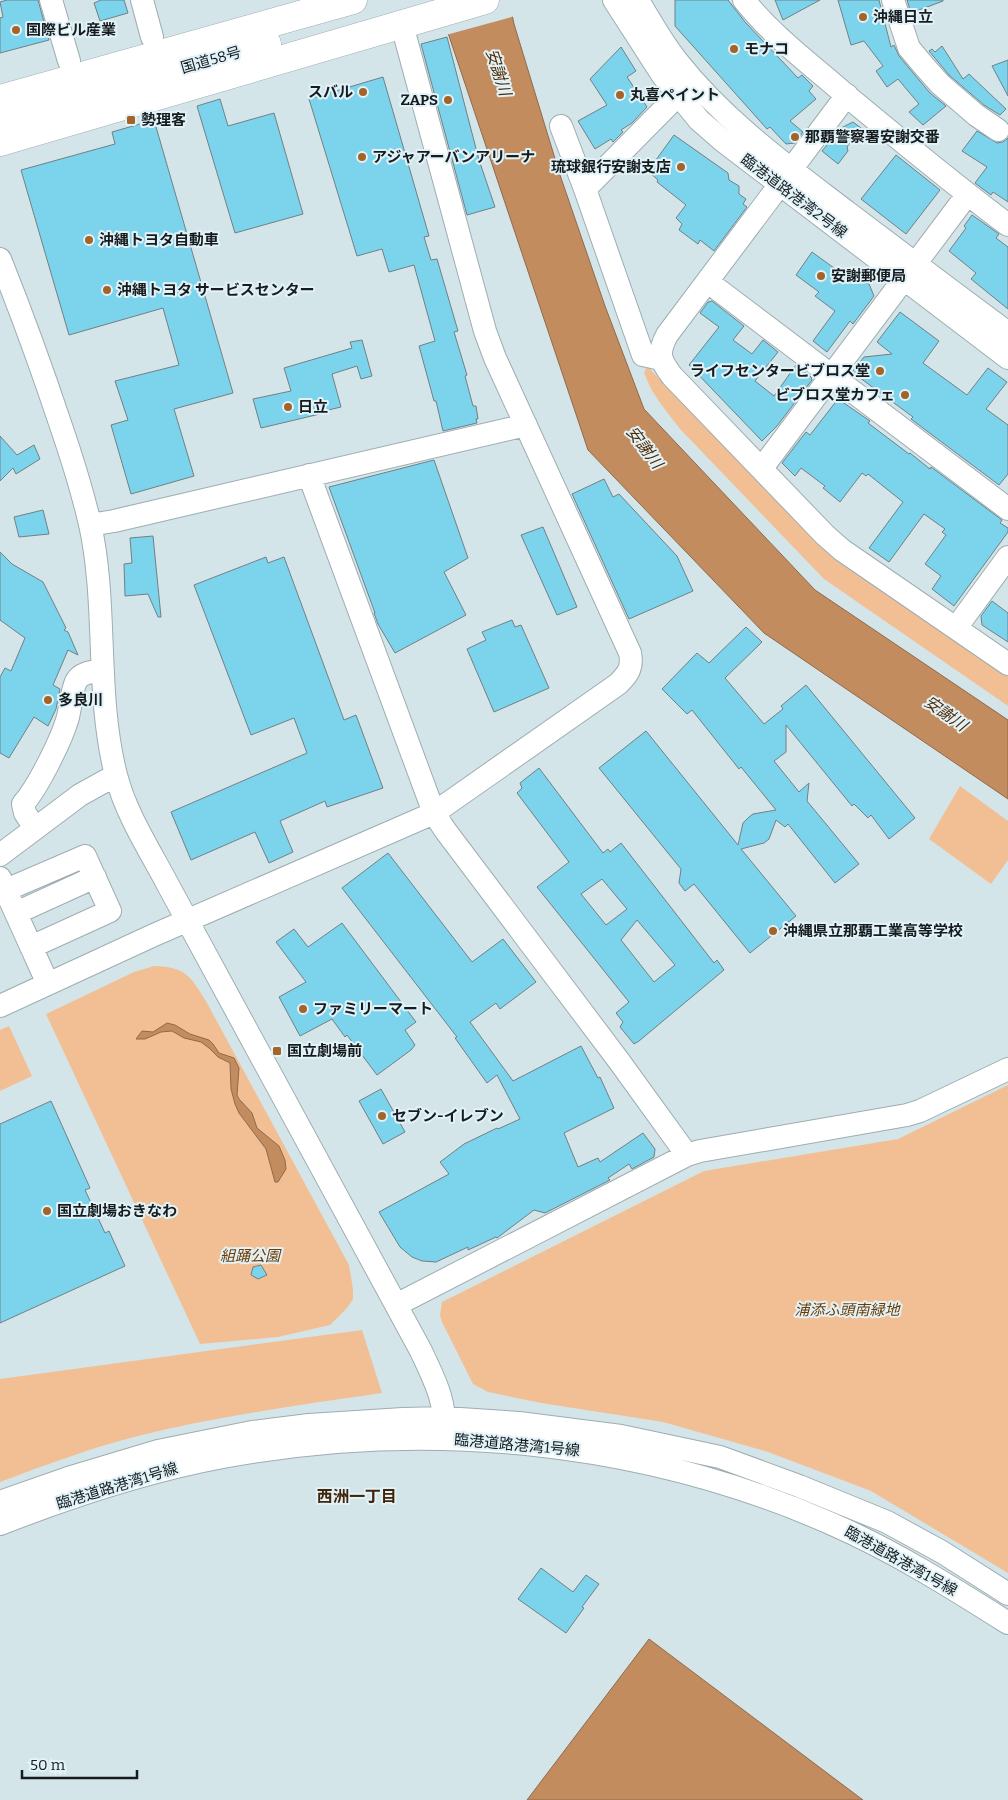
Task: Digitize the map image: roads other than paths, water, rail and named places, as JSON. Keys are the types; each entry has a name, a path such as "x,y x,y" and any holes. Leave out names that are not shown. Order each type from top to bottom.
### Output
{"highway":[{"path":"0,81 287,0"},
{"name":"国道58号","path":"0,100 353,0"},
{"path":"0,142 402,25 429,7 485,0"},
{"name":"国道58号","path":"0,120 429,7"}],"street":[{"path":"51,0 69,61"},
{"path":"142,0 152,37"},
{"name":"臨港道路港湾2号線","path":"614,0 678,95 699,120 723,141 785,178 909,271 1008,334"},
{"name":"臨港道路港湾2号線","path":"638,0 662,41 691,78 785,178"},
{"path":"744,0 769,29 967,195 1008,225"},
{"path":"893,0 909,48 940,84 976,115 998,130"},
{"path":"0,1006 154,935 434,813 618,684 628,674 632,662 630,653 495,358 485,330 402,25"},
{"path":"584,189 678,95"},
{"path":"847,95 667,335 662,344 661,359 672,376 825,535 842,550 1008,664"},
{"path":"560,126 643,354 661,359"},
{"path":"762,468 967,195"},
{"path":"0,259 36,351 77,474 90,525 98,590 102,670 109,742 116,775 127,808 435,1379 445,1428"},
{"name":"臨港道路港湾2号線","path":"909,271 1008,358"},
{"path":"708,282 1008,509"},
{"path":"90,525 526,425"},
{"path":"309,475 434,813 444,830 687,1155"},
{"path":"956,628 1008,557"},
{"path":"35,828 25,813 23,804 46,766 67,720 76,680 84,674 102,670"},
{"path":"0,855 80,795 116,775"},
{"path":"31,947 110,911 85,856 3,884 31,947 48,984"},
{"path":"16,913 95,877"},
{"path":"396,1305 687,1155 700,1151 900,1117 920,1111 1008,1069"},
{"name":"臨港道路港湾1号線","path":"0,1502 113,1464 207,1440 309,1425 391,1420 445,1428 496,1441 557,1447 643,1462 749,1491 832,1524 876,1545 930,1574 1008,1623"},
{"name":"臨港道路港湾1号線","path":"0,1524 79,1495 155,1472 223,1457 292,1447 360,1441 445,1428 519,1423 621,1436 720,1457 800,1486 888,1522 935,1548 1008,1594"}],"water":[{"name":"安謝川","path":"509,0 514,24 560,175 605,306 644,409 815,590 1008,720 1008,799 764,633 588,450 448,33"},
{"path":"167,1023 175,1025 190,1034 209,1040 219,1053 234,1058 239,1068 237,1095 239,1099 252,1113 257,1128 279,1146 285,1160 286,1169 278,1182 275,1182 266,1149 239,1113 235,1104 231,1089 230,1063 218,1057 201,1042 184,1038 172,1031 161,1032 145,1039 136,1039 142,1031 153,1032"},
{"path":"649,1639 863,1800 527,1800"}],"place":[{"name":"沖縄日立","path":"863,17"},
{"name":"国際ビル産業","path":"16,30"},
{"name":"モナコ","path":"734,49"},
{"name":"スバル","path":"363,92"},
{"name":"丸喜ペイント","path":"620,95"},
{"name":"ZAPS","path":"448,100"},
{"name":"勢理客","path":"131,120"},
{"name":"那覇警察署安謝交番","path":"795,137"},
{"name":"アジャアーバンアリーナ","path":"362,157"},
{"name":"琉球銀行安謝支店","path":"681,167"},
{"name":"沖縄トヨタ自動車","path":"89,240"},
{"name":"安謝郵便局","path":"821,276"},
{"name":"沖縄トヨタ サービスセンター","path":"107,290"},
{"name":"ライフセンタービブロス堂","path":"880,371"},
{"name":"ビブロス堂カフェ","path":"905,395"},
{"name":"日立","path":"288,407"},
{"name":"多良川","path":"48,700"},
{"name":"沖縄県立那覇工業高等学校","path":"773,931"},
{"name":"ファミリーマート","path":"303,1009"},
{"name":"国立劇場前","path":"277,1051"},
{"name":"セブン-イレブン","path":"382,1116"},
{"name":"国立劇場おきなわ","path":"47,1211"}],"district":[{"name":"西洲一丁目","path":"357,1496"}],"park label":[{"name":"組踊公園","path":"250,1256"},
{"name":"浦添ふ頭南緑地","path":"847,1310"}]}
